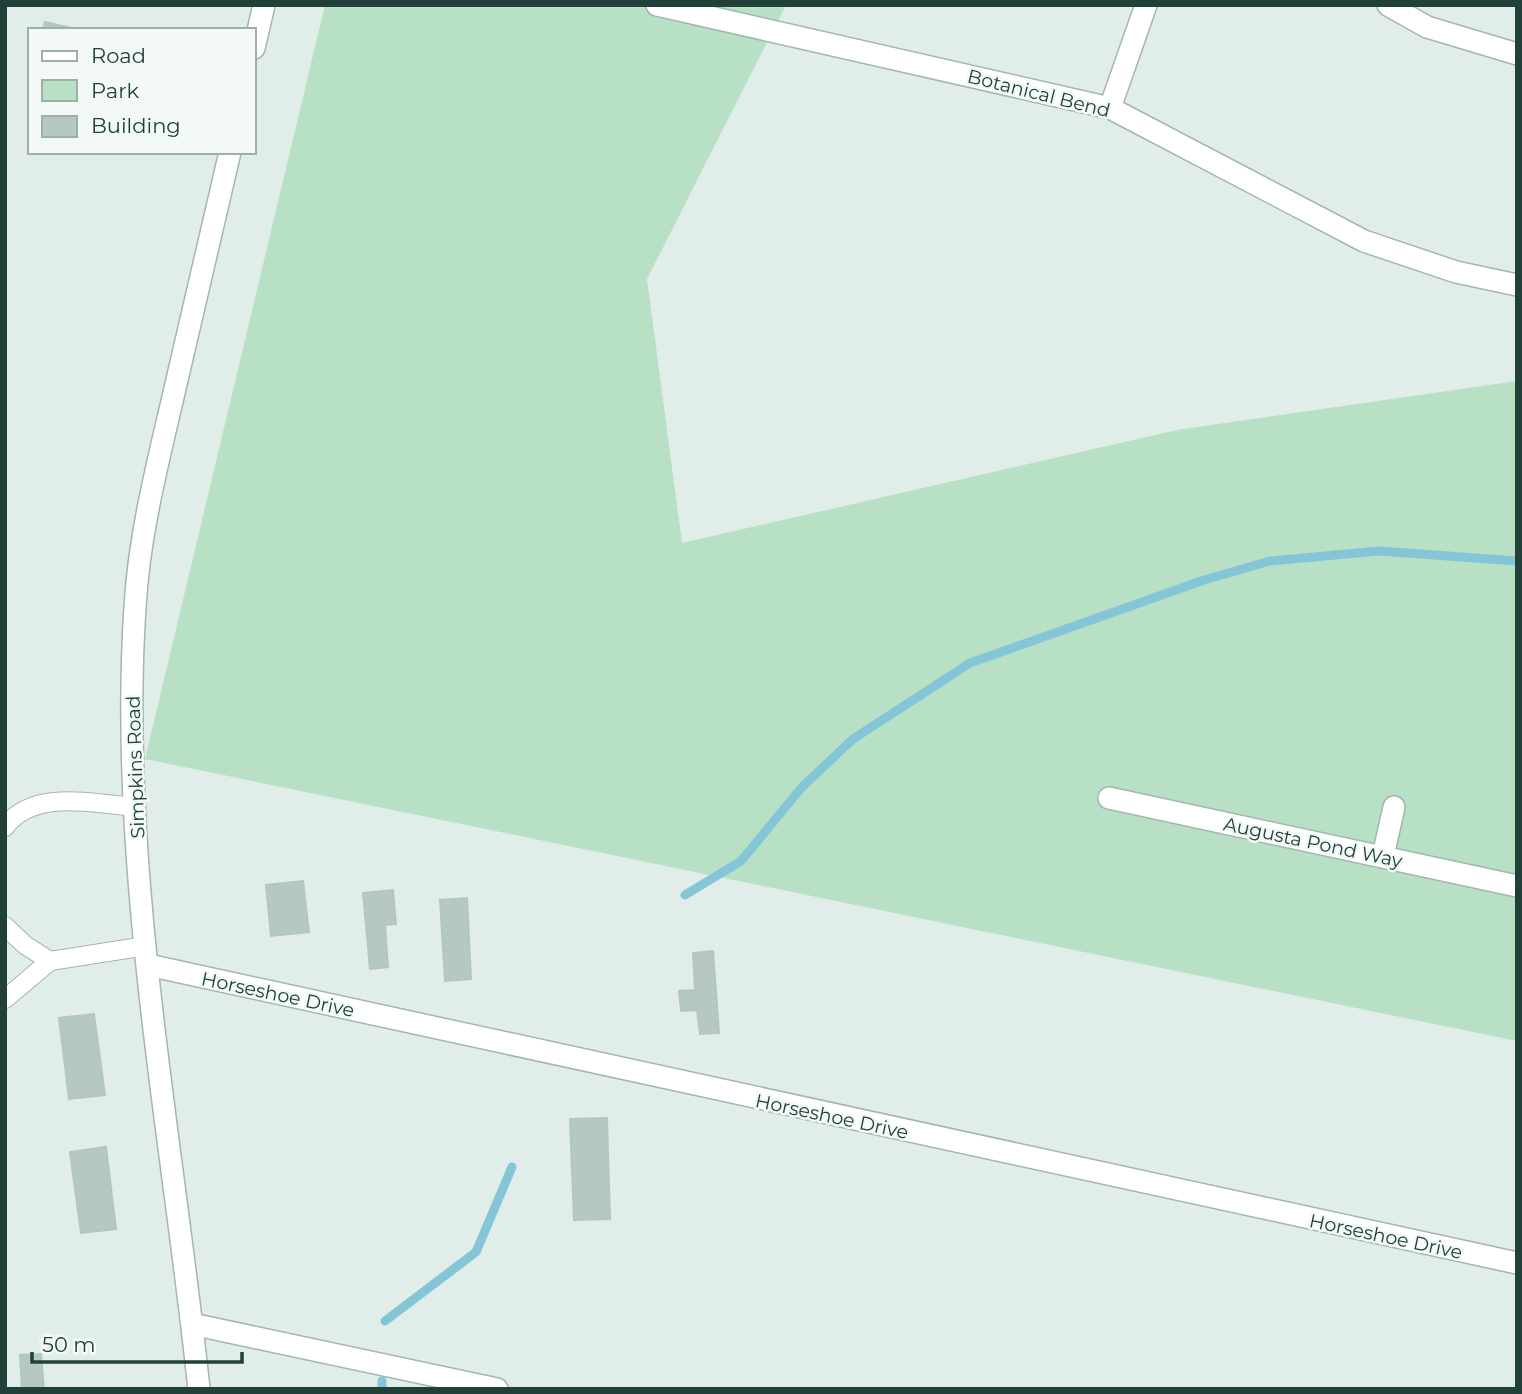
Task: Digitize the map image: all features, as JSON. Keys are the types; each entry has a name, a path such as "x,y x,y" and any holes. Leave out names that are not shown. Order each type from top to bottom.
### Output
{"street":[{"path":"256,39 264,5"},
{"name":"Botanical Bend","path":"657,5 1110,108 1364,241 1456,272 1517,285"},
{"path":"1110,108 1146,5"},
{"path":"1388,5 1427,27 1517,54"},
{"name":"Simpkins Road","path":"200,1389 147,955 132,730 135,604 152,487 230,154"},
{"name":"Augusta Pond Way","path":"1109,798 1517,886"},
{"path":"1383,856 1394,807"},
{"name":"Horseshoe Drive","path":"147,955 1517,1264"},
{"path":"192,1324 497,1389"}],"lane":[{"path":"5,827 18,811 38,803 67,802 136,807"},
{"path":"5,926 25,945 50,961 147,955"},
{"path":"5,999 50,961"}],"green space":[{"path":"325,5 786,5 647,279 682,543 1177,430 1517,381 1517,1041 145,759"}],"building":[{"path":"45,22 71,28 44,28"},
{"path":"303,881 309,932 271,936 266,885"},
{"path":"393,890 396,924 385,925 388,967 370,969 363,893"},
{"path":"467,898 471,979 445,981 440,900"},
{"path":"713,951 719,1033 700,1034 697,1010 681,1011 679,991 695,990 693,953"},
{"path":"94,1014 105,1095 69,1099 59,1018"},
{"path":"607,1118 610,1219 574,1220 570,1119"},
{"path":"106,1147 116,1229 81,1233 70,1152"},
{"path":"41,1354 44,1389 22,1389 20,1355"}],"waterway":[{"path":"685,895 741,861 802,787 853,739 970,663 1204,580 1270,561 1379,551 1517,561"},
{"path":"385,1321 476,1252 512,1167"},
{"path":"382,1381 382,1389"}]}
